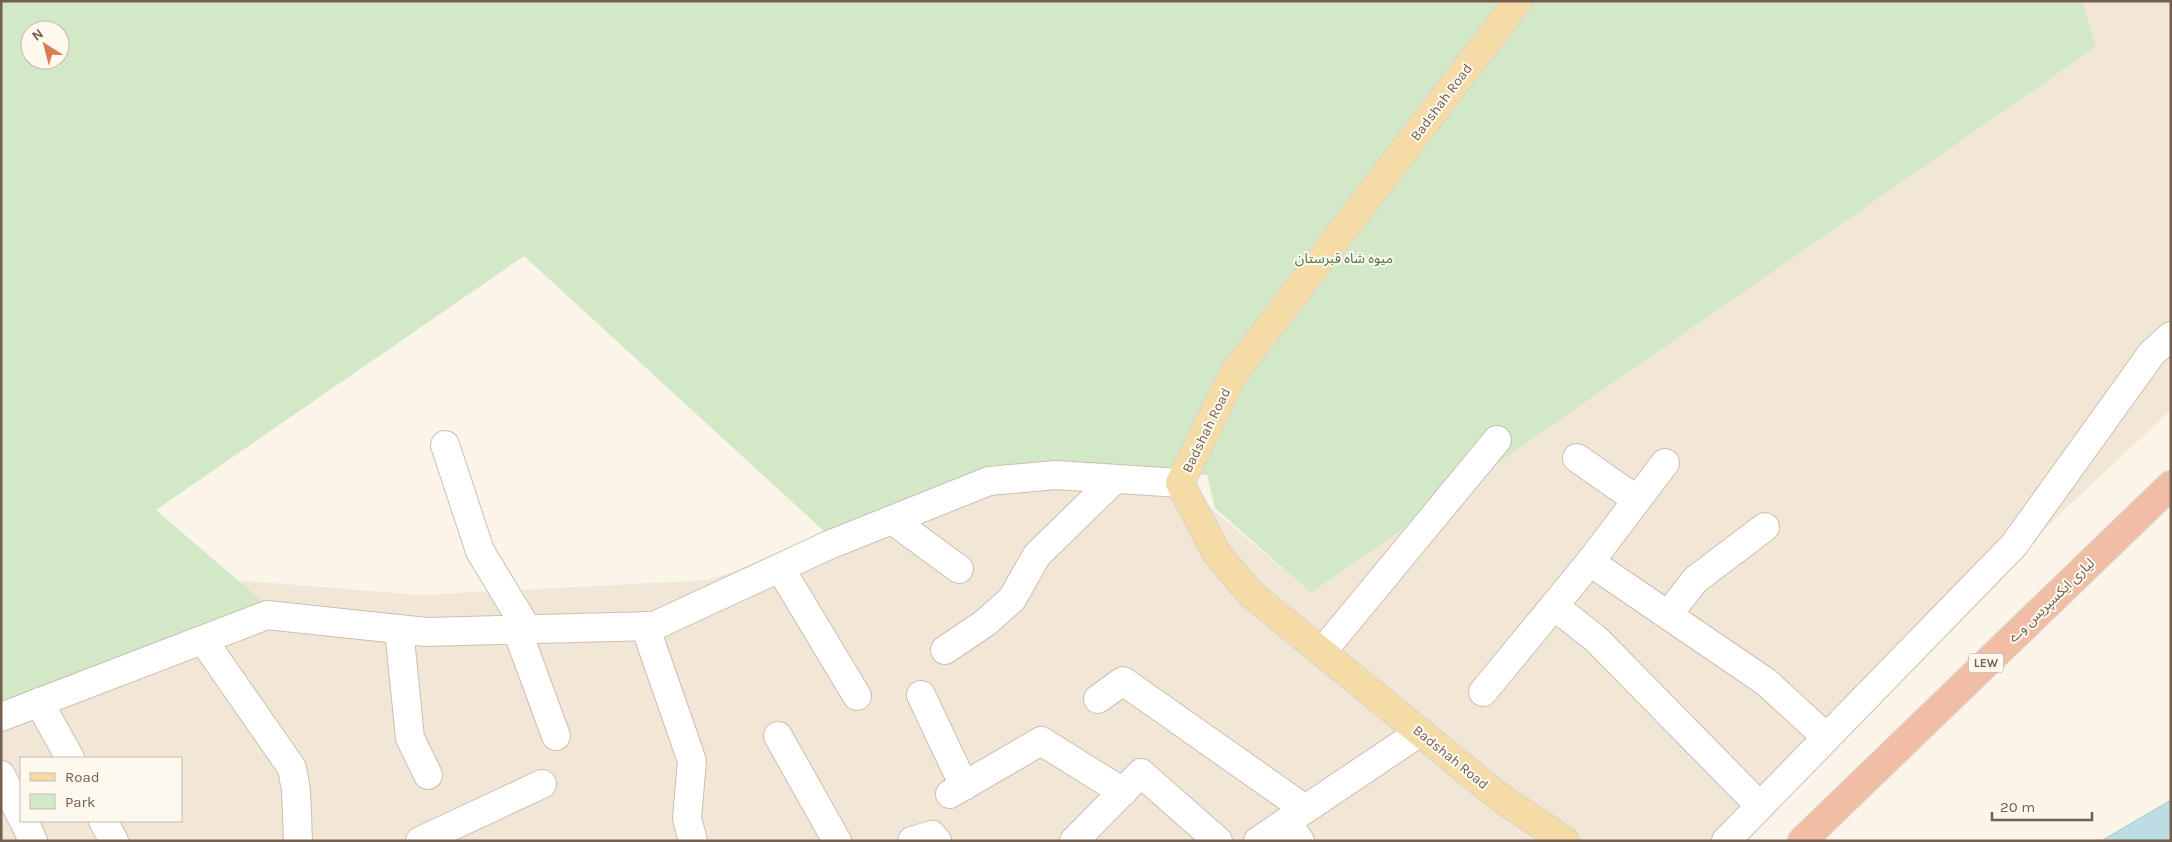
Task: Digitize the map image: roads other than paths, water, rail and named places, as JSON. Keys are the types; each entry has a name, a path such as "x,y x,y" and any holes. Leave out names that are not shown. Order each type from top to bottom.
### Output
{"highway":[{"name":"لیاری ایکسپریس وے","path":"1802,841 2171,485"}],"main road":[{"name":"Badshah Road","path":"1518,1 1234,373 1180,483 1217,554 1251,594 1498,796 1565,841"}],"street":[{"path":"1726,841 2014,544 2152,353 2171,336"},
{"path":"1322,652 1497,440"},
{"path":"446,445 480,551 522,630 556,736"},
{"path":"1577,458 1637,500"},
{"path":"1483,692 1590,562 1665,464"},
{"path":"1,717 267,615 426,632 654,626 829,545 989,482 1056,475 1180,483"},
{"path":"946,650 985,623 1012,599 1038,556 1115,479"},
{"path":"892,520 958,569"},
{"path":"1668,615 1695,580 1764,527"},
{"path":"1590,562 1766,682 1826,737"},
{"path":"780,568 857,696"},
{"path":"1554,606 1596,639 1760,806"},
{"path":"645,626 692,761 688,818 690,838"},
{"path":"400,629 410,738 428,775"},
{"path":"203,640 292,768 296,790 298,841"},
{"path":"1098,700 1123,682 1297,824"},
{"path":"921,695 957,790 1041,741 1123,792"},
{"path":"39,702 69,757"},
{"path":"1258,841 1297,824 1420,732"},
{"path":"778,736 837,841"},
{"path":"1074,841 1141,773 1218,841"},
{"path":"1,775 20,814"},
{"path":"420,841 542,784"},
{"path":"24,822 33,841"},
{"path":"104,822 114,841"},
{"path":"912,841 932,835 936,841"}],"water":[{"path":"2171,800 2171,841 2101,841"}],"park label":[{"name":"میوہ شاہ قبرستان","path":"1344,258"}]}
